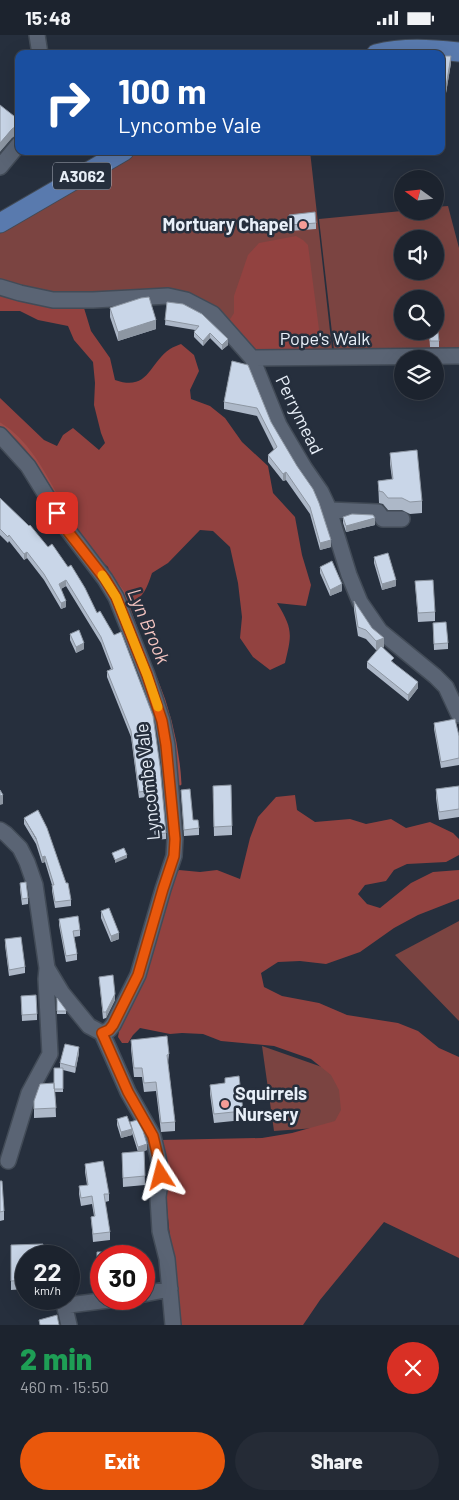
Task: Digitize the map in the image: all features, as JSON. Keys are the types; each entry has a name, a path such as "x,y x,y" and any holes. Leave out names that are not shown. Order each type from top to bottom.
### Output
{"main road":[{"path":"391,50 442,50"},
{"path":"445,50 459,52"},
{"name":"A3062","path":"0,223 117,155"}],"street":[{"path":"37,35 39,50"},
{"path":"0,167 15,148"},
{"name":"Perrymead","path":"0,287 53,300 168,296 186,300 213,314 252,358 279,425 321,492 329,510 349,575 360,601 380,631 446,687 459,715"},
{"name":"Pope's Walk","path":"252,358 459,356"},
{"name":"Lyncombe Vale","path":"0,435 28,467 66,529 105,579 116,597 147,675 162,721 175,839 174,856 138,975 113,1025 109,1030 102,1033"},
{"path":"329,510 351,512 370,510 378,512 383,519 402,519"},
{"path":"0,830 6,833 20,848 35,885 47,968 50,1054 29,1093 8,1161"},
{"path":"47,968 62,993 89,1026 102,1033 128,1092 153,1136 161,1175 158,1197 160,1231 167,1259 173,1325"},
{"path":"155,1292 170,1289"},
{"path":"65,1310 69,1325"}],"shaded area":[{"path":"132,155 310,155 332,349 258,353 195,299 55,294 0,281 0,231"},
{"path":"444,206 448,206 459,248 459,351 334,350 319,219 394,212 394,220 444,220"},
{"path":"296,236 308,245 320,337 312,350 285,356 259,349 249,351 229,321 234,313 234,296 248,255 259,243"},
{"path":"0,291 84,308 91,331 110,358 115,380 126,383 142,379 163,355 171,348 181,344 194,355 199,371 190,390 191,399 210,406 225,418 242,442 268,466 273,493 295,517 302,555 311,585 306,606 277,603 286,619 290,632 285,663 270,670 253,657 240,638 242,617 238,583 230,547 213,531 200,530 168,563 152,573 144,591 131,604 120,597 112,582 108,567 87,549 0,429 0,398 44,440 57,446 63,435 73,428 99,450 105,443 94,405 95,383 93,362 74,340 68,326 38,320 20,311 0,311"},
{"path":"295,795 297,810 315,822 350,819 366,824 391,819 406,828 430,822 453,833 459,839 459,855 446,862 407,864 394,870 386,881 365,885 358,894 367,904 380,908 411,883 433,872 459,870 459,899 418,915 394,928 360,952 326,964 300,961 278,962 261,973 264,987 282,996 319,1003 347,1015 398,1023 418,1031 439,1048 459,1057 459,1258 384,1222 320,1300 303,1325 179,1325 160,1140 262,1138 292,1133 335,1121 341,1110 339,1090 331,1075 311,1059 274,1046 221,1041 203,1034 170,1034 140,1028 128,1043 122,1043 118,1037 121,1020 169,879 179,870 200,872 217,870 240,879 250,838 258,817 276,797"},
{"path":"459,921 459,1021 395,955"},
{"path":"262,1046 342,1074 344,1126 274,1131"}],"building":[{"path":"445,56 451,56 445,93"},
{"path":"0,105 15,117 15,127 0,143"},
{"path":"315,212 316,223 290,225 289,215"},
{"path":"149,297 156,320 118,332 110,308"},
{"path":"167,302 183,304 202,314 228,339 222,345 210,333 203,341 194,332 199,326 165,320"},
{"path":"232,361 248,365 271,422 313,489 331,540 320,543 310,507 286,472 283,474 268,455 277,447 257,408 224,402"},
{"path":"417,450 422,501 410,502 402,498 388,498 383,492 379,491 378,481 393,479 390,453"},
{"path":"0,498 30,525 48,547 52,544 68,567 71,565 97,613 100,611 114,635 121,632 153,716 166,833 155,834 152,790 139,792 131,731 107,671 113,669 101,637 66,580 59,584 66,601 61,603 44,574 27,552 24,554 9,535 8,537 0,529"},
{"path":"352,514 373,515 375,518 346,526 343,517"},
{"path":"388,553 396,580 382,584 374,557"},
{"path":"332,561 342,584 330,590 320,567"},
{"path":"433,580 435,612 418,613 415,581"},
{"path":"354,601 372,628 384,638 376,641 366,630 358,627"},
{"path":"446,622 448,643 434,644 433,623"},
{"path":"79,630 84,643 76,647 70,634"},
{"path":"381,646 394,658 391,661 418,682 408,695 367,662"},
{"path":"455,719 459,736 459,758 441,762 434,723"},
{"path":"231,785 232,826 214,827 213,786"},
{"path":"459,786 459,809 439,812 436,789"},
{"path":"190,789 193,820 198,820 199,828 184,830 181,790"},
{"path":"38,810 47,828 66,883 68,883 71,900 55,902 52,885 54,885 45,856 42,857 36,838 24,818"},
{"path":"124,848 127,855 115,860 112,853"},
{"path":"26,882 28,898 22,899 20,883"},
{"path":"109,908 119,933 111,936 101,911"},
{"path":"78,916 80,930 73,931 77,954 66,956 59,919"},
{"path":"21,937 25,967 9,970 5,939"},
{"path":"113,975 115,994 106,1012 103,1012 99,977"},
{"path":"36,995 37,1014 22,1015 21,996"},
{"path":"57,998 66,1010 66,1011 57,1011"},
{"path":"167,1036 169,1054 167,1055 175,1122 161,1123 156,1082 144,1083 142,1068 134,1068 131,1040"},
{"path":"65,1044 79,1047 75,1067 60,1063"},
{"path":"54,1068 63,1068 63,1089 54,1089"},
{"path":"239,1076 243,1111 214,1114 210,1085 225,1083 225,1078"},
{"path":"54,1083 56,1108 34,1109 34,1101 40,1084"},
{"path":"127,1116 132,1129 121,1132 117,1119"},
{"path":"137,1120 147,1144 138,1147 130,1122"},
{"path":"144,1151 145,1176 123,1178 122,1153"},
{"path":"103,1161 109,1194 104,1194 110,1232 93,1234 91,1217 95,1216 92,1196 81,1198 79,1186 88,1185 85,1164"},
{"path":"0,1181 2,1181 4,1211 0,1212"},
{"path":"43,1244 15,1245 15,1281 11,1281 11,1245"},
{"path":"57,1315 59,1325 40,1325 39,1320"}],"waterway":[{"name":"Lyn Brook","path":"0,424 21,441 30,452 65,512"},
{"name":"Lyn Brook","path":"117,584 123,592 137,631"},
{"name":"Lyn Brook","path":"156,679 172,730 180,784"}],"slow traffic":[{"path":"102,575 116,597 158,707"}],"place":[{"name":"Mortuary Chapel","path":"303,225"},
{"name":"Squirrels Nursery","path":"225,1104"}],"route":[{"path":"57,513 66,529 105,579 116,597 147,675 162,721 166,745 175,839 174,856 138,975 113,1025 109,1030 102,1033 128,1092 153,1136 161,1175"}]}
